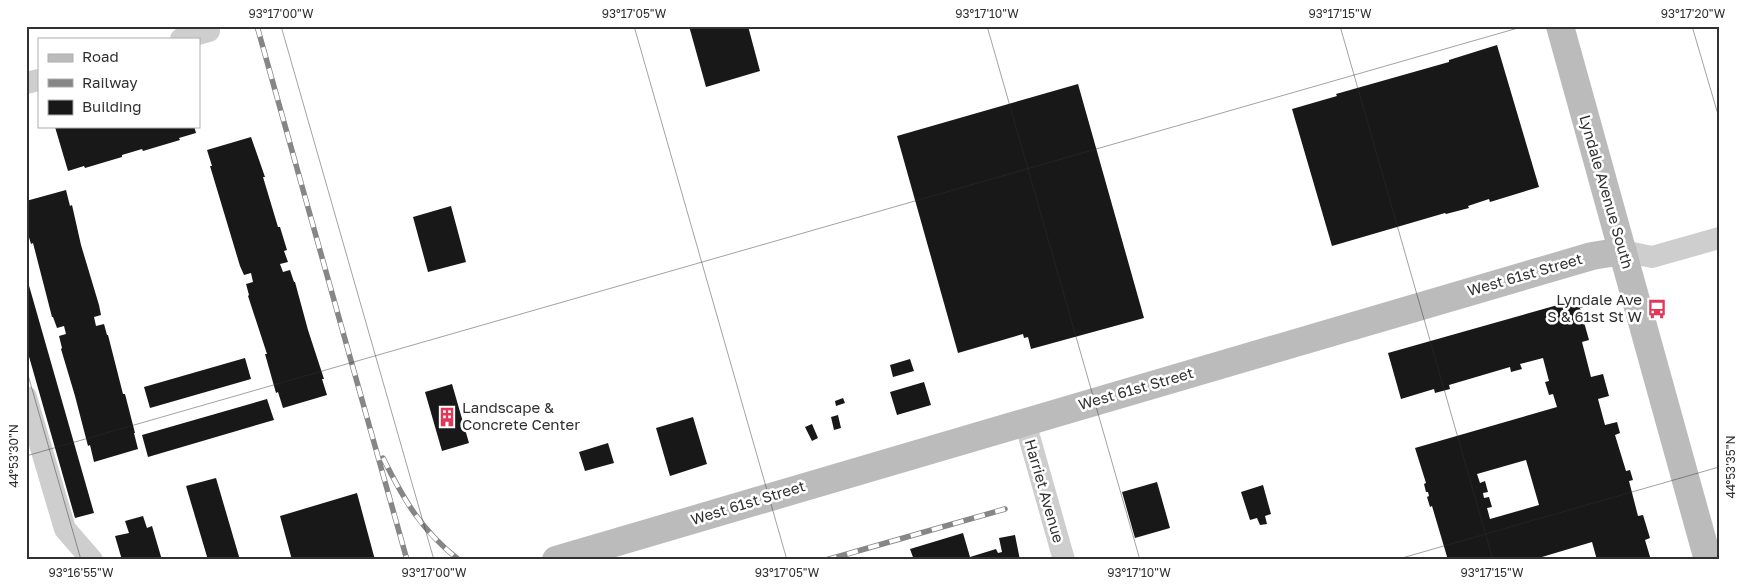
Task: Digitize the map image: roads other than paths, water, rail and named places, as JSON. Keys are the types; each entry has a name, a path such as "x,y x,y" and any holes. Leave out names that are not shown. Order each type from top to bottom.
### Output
{"street":[{"name":"Lyndale Avenue South","path":"1560,26 1708,560"},
{"path":"184,38 209,31"},
{"name":"West 61st Street","path":"556,560 1592,256 1623,251 1652,257 1719,238"},
{"path":"26,397 65,529 92,560"},
{"name":"Harriet Avenue","path":"1025,422 1064,560"}],"railway":[{"path":"257,26 407,560"},
{"path":"383,458 415,514 434,537 459,560"},
{"path":"826,560 1005,509"}],"place":[{"name":"Lyndale Ave S & 61st St W","path":"1657,309"},
{"name":"Landscape & Concrete Center","path":"447,417"}]}
